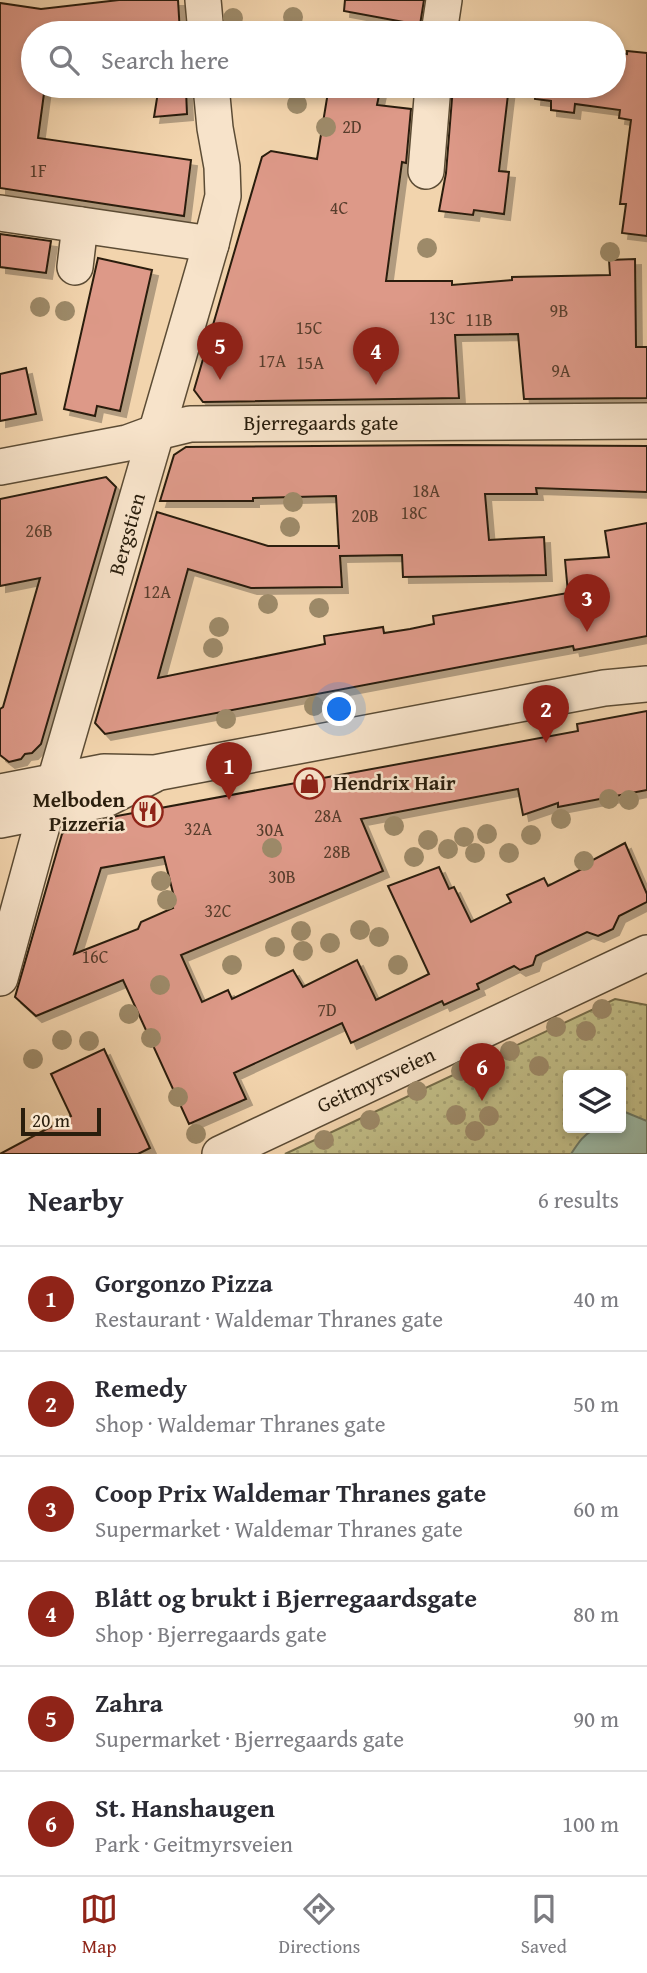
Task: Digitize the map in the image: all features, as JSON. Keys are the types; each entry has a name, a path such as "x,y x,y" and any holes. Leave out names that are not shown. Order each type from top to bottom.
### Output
{"street":[{"path":"203,0 205,21"},
{"path":"441,21 444,0"},
{"name":"Bergstien","path":"0,978 223,196 213,98"},
{"path":"426,170 432,98"},
{"path":"0,213 211,244"},
{"path":"75,267 80,225"},
{"name":"Bjerregaards gate","path":"0,467 127,443 156,432 190,424 647,421"},
{"path":"0,792 55,783 106,799 155,773 604,688 647,684"},
{"path":"0,820 55,783"},
{"name":"Geitmyrsveien","path":"220,1154 647,953"}],"shaded area":[{"path":"615,999 647,1005 647,1154 285,1154"},
{"path":"626,1112 647,1121 647,1154 571,1154 586,1134 626,1133"}],"building":[{"path":"119,0 178,0 179,21 21,21 21,98 43,98 38,138 191,160 184,216 0,188 0,3 41,9"},
{"path":"345,0 424,0 421,21 398,21 344,11"},
{"path":"627,51 647,53 647,236 622,233 626,204 620,204 631,120 619,118 620,110 575,104 574,113 551,110 551,101 535,99 626,98"},
{"path":"157,98 186,98 187,114 154,117"},
{"path":"327,98 378,98 377,105 411,109 406,163 402,162 386,281 452,281 452,285 512,280 512,277 610,275 609,260 635,259 636,347 647,347 647,398 524,399 518,334 455,335 459,398 203,402 194,390 262,157 271,151 317,159"},
{"path":"452,98 508,98 499,171 509,172 504,214 474,210 473,215 439,211 446,173"},
{"path":"0,234 51,241 46,273 0,267"},
{"path":"98,258 152,270 120,411 97,406 95,416 64,409"},
{"path":"26,368 36,414 0,421 0,374"},
{"path":"647,446 647,492 536,488 537,494 485,494 489,540 544,537 546,575 403,577 402,555 340,556 342,587 251,588 188,569 158,678 325,644 324,636 383,627 384,633 410,629 434,624 433,616 568,593 565,560 609,557 605,531 647,523 647,636 574,650 573,646 105,734 95,723 157,512 268,546 339,546 336,496 253,498 253,501 160,501 174,455 186,447"},
{"path":"106,477 116,487 41,744 32,753 9,762 0,755 0,709 3,707 40,578 0,586 0,499"},
{"path":"647,711 647,790 558,807 558,803 523,815 518,789 361,819 383,871 181,955 202,1002 228,990 232,999 293,970 303,987 357,960 376,1000 429,974 388,886 439,867 449,889 454,887 471,922 511,902 507,895 544,878 548,886 590,865 589,862 625,843 647,894 647,902 619,916 613,929 598,936 587,932 536,956 533,965 520,970 514,966 477,984 479,989 444,1005 442,1001 351,1043 342,1023 234,1073 246,1099 189,1124 123,980 36,1016 15,997 62,834 70,827 578,731 577,724","holes":["164,857 174,897 169,899 173,908 141,922 138,929 74,954 101,868"]},
{"path":"104,1049 150,1148 138,1154 0,1154 71,1116 51,1074"}],"place":[{"name":"Zahra","path":"220,380"},
{"name":"Blått og brukt i Bjerregaardsgate","path":"376,385"},
{"name":"Coop Prix Waldemar Thranes gate","path":"587,632"},
{"name":"Remedy","path":"546,743"},
{"name":"Hendrix Hair","path":"310,783"},
{"name":"Gorgonzo Pizza","path":"229,800"},
{"name":"Melboden Pizzeria","path":"148,812"},
{"name":"St. Hanshaugen","path":"482,1101"}]}
